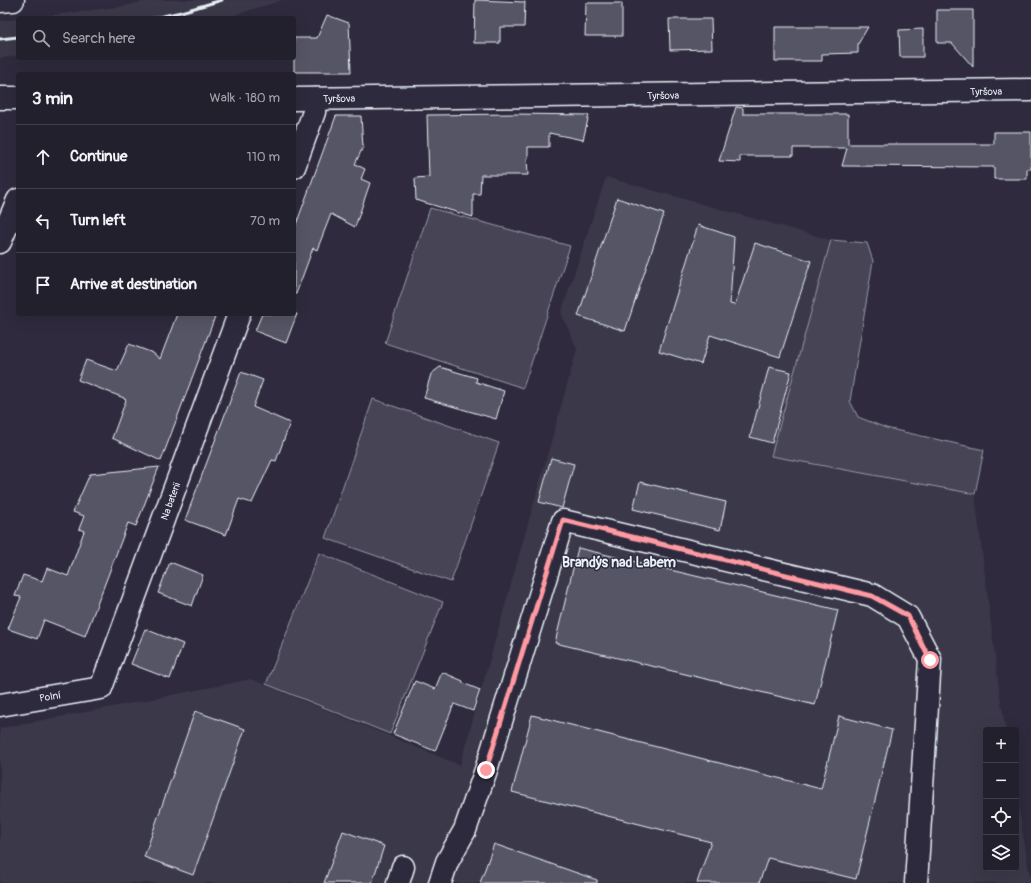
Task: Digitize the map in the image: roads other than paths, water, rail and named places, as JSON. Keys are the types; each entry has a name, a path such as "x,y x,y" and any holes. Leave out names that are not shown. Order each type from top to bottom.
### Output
{"street":[{"path":"0,1 13,0"},
{"name":"Tyršova","path":"304,99 1031,90"},
{"path":"0,98 16,98"},
{"path":"296,162 314,112 304,99"},
{"path":"0,242 16,205"},
{"name":"Na baterii","path":"101,688 238,316"},
{"path":"440,883 447,862 465,830 486,770 563,520 872,596 908,616 930,660 916,883"},
{"name":"Polní","path":"0,705 101,688"}],"railway":[{"path":"163,16 222,0"},
{"path":"0,39 16,37"}],"district":[{"name":"Brandýs nad Labem","path":"619,562"}]}
